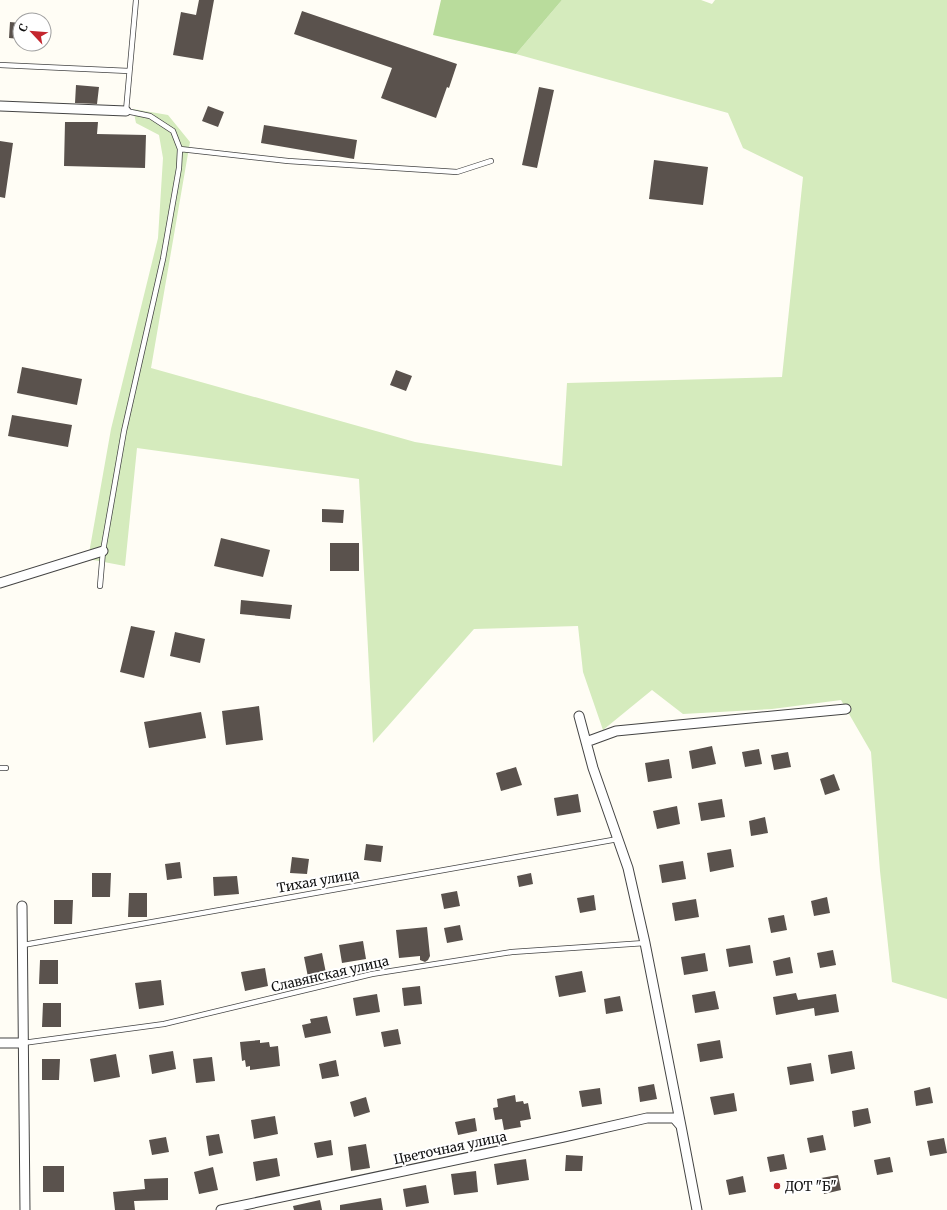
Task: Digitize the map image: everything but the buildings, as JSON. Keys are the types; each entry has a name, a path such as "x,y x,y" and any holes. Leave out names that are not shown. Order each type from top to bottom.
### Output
{"street":[{"path":"0,106 126,111"},
{"path":"0,583 103,551"},
{"path":"586,742 616,731 846,709"},
{"path":"579,716 593,768 628,868 682,1126 697,1210"},
{"path":"22,906 25,1210"},
{"path":"0,1043 23,1043"},
{"name":"Цветочная улица","path":"221,1210 556,1139 647,1118 674,1118 682,1126"}],"lane":[{"path":"100,586 103,551 124,431 162,259 179,168 180,149 173,131 150,116 126,111 136,0"},
{"path":"0,65 129,71"},
{"path":"180,149 288,161 457,172 491,161"},
{"path":"0,768 6,768"},
{"name":"Тихая улица","path":"22,945 618,839"},
{"name":"Славянская улица","path":"23,1043 164,1024 364,976 512,952 645,944"}],"green space":[{"path":"441,0 562,0 516,54 433,35"},
{"path":"562,0 701,0 712,4 715,0 947,0 947,999 892,982 880,871 871,752 841,700 772,709 683,714 652,690 603,730 583,672 578,626 474,629 373,743 359,479 137,448 125,566 88,559 111,429 158,238 163,158 159,135 136,123 133,109 168,115 190,142 151,368 415,442 562,466 567,383 782,377 803,177 743,148 728,113 516,54"}],"place":[{"name":"ДОТ \"Б\"","path":"777,1186"}]}
